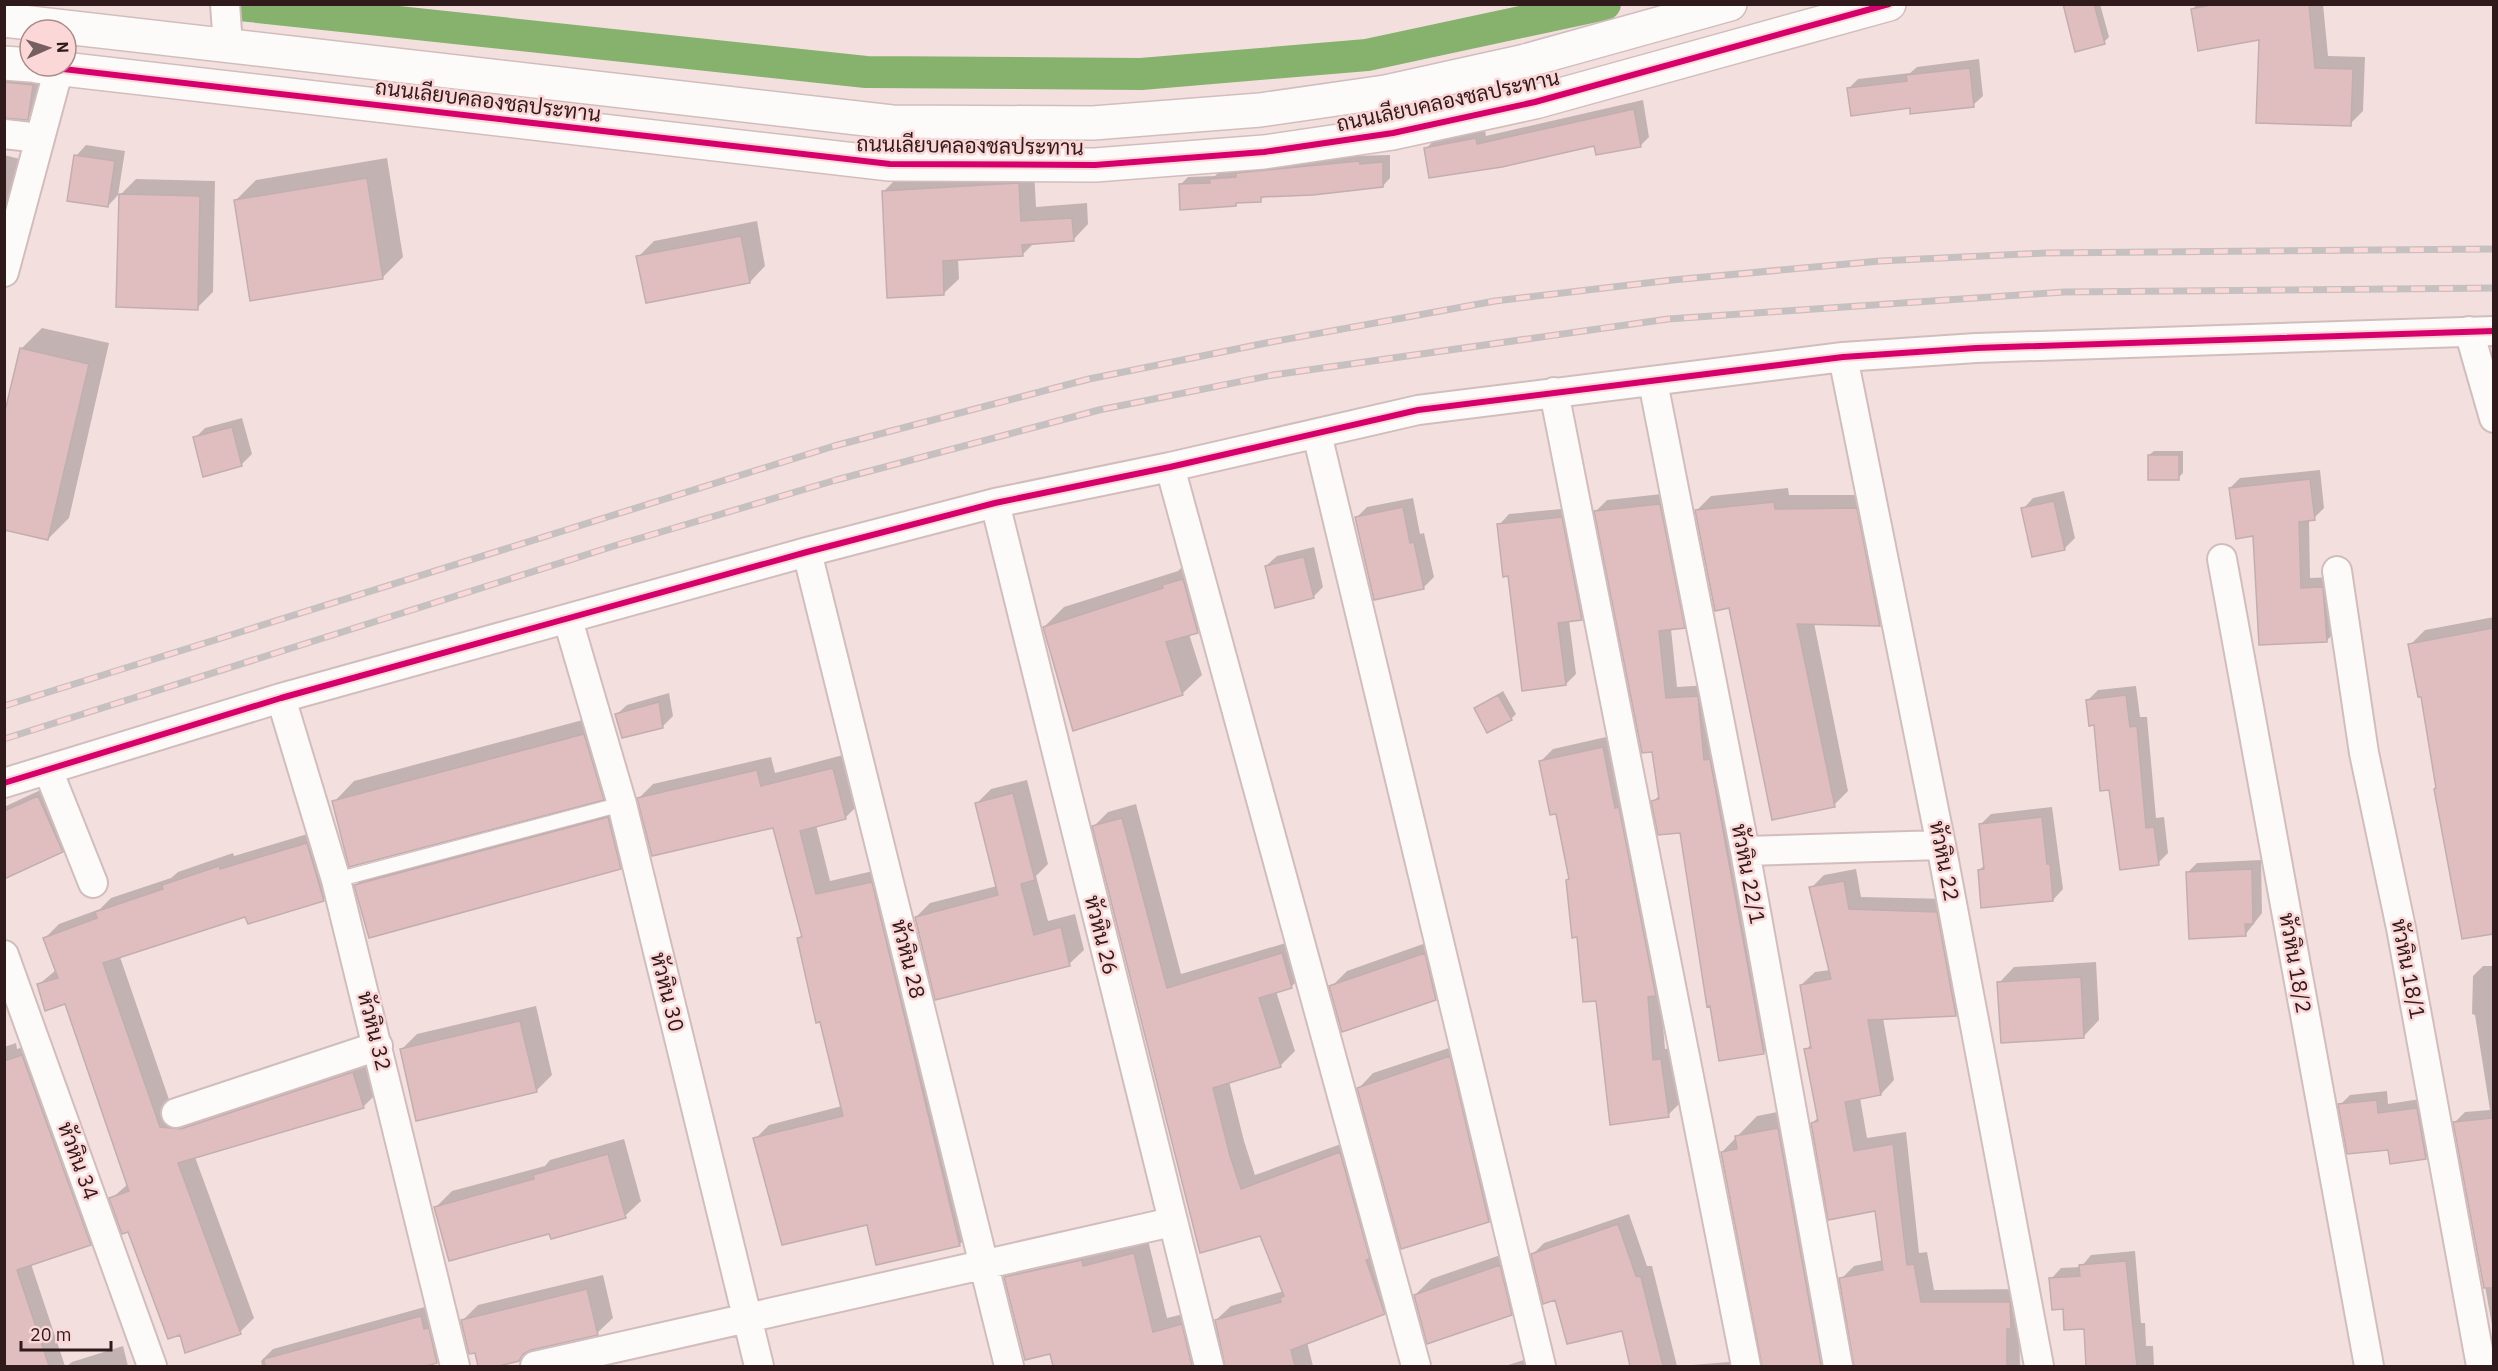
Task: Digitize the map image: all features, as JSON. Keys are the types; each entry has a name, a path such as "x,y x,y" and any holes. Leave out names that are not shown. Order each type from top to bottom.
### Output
{"street":[{"path":"225,4 228,45 227,87"},
{"name":"ถนนเลียบคลองชลประทาน","path":"4,20 892,122 1093,123 1260,110 1385,92 1525,61 1730,4"},
{"name":"ถนนเลียบคลองชลประทาน","path":"78,71 890,164 1095,165 1264,152 1392,134 1535,102 1889,4"},
{"path":"4,272 40,138 42,78"},
{"path":"4,134 40,138"},
{"path":"4,783 281,698 807,552 995,503 1170,467 1418,410 1843,357 1976,348 2481,331 2493,418"},
{"name":"หัวหิน 22","path":"1843,357 1941,845 2039,1366"},
{"name":"หัวหิน 22/1","path":"1653,382 1745,851 1838,1366"},
{"path":"1554,392 1746,1366"},
{"path":"1317,434 1542,1366"},
{"path":"1170,467 1416,1366"},
{"name":"หัวหิน 26","path":"995,503 1209,1366"},
{"name":"หัวหิน 28","path":"807,552 1009,1366"},
{"name":"หัวหิน 18/2","path":"2222,559 2369,1366"},
{"name":"หัวหิน 18/1","path":"2337,571 2364,753 2401,928 2481,1366"},
{"name":"หัวหิน 30","path":"568,620 622,804 759,1366"},
{"name":"หัวหิน 32","path":"281,698 336,880 455,1366"},
{"path":"48,770 93,883"},
{"path":"1745,851 1941,845"},
{"name":"หัวหิน 34","path":"4,955 152,1366"},
{"path":"176,1113 378,1046"},
{"path":"535,1366 1172,1222"}],"lane":[{"path":"336,880 622,804"}],"building":[{"path":"2063,4 2094,4 2105,44 2075,52"},
{"path":"2215,4 2309,4 2315,68 2353,69 2351,126 2256,123 2259,40 2198,51 2191,9"},
{"path":"1970,68 1974,107 1910,114 1910,108 1851,116 1847,88 1907,81 1906,75"},
{"path":"4,82 33,85 28,120 4,118"},
{"path":"1634,109 1641,147 1596,155 1594,146 1502,167 1429,178 1424,148 1476,138 1477,144"},
{"path":"74,155 115,161 108,207 67,201"},
{"path":"1359,161 1360,164 1383,162 1383,187 1313,195 1261,197 1261,202 1180,210 1179,184 1210,183 1209,179 1236,177 1236,173"},
{"path":"367,178 383,279 250,301 234,200"},
{"path":"1019,183 1021,221 1072,218 1074,241 1022,245 1023,256 943,261 944,295 887,298 882,191"},
{"path":"119,194 200,196 198,310 116,307"},
{"path":"741,236 750,283 646,303 636,256"},
{"path":"20,348 89,364 48,540 4,530 4,415"},
{"path":"232,427 242,466 203,477 193,437"},
{"path":"2148,455 2179,455 2179,480 2148,480"},
{"path":"2310,479 2315,520 2299,522 2301,588 2323,587 2327,642 2259,645 2253,536 2236,539 2229,488"},
{"path":"2054,501 2065,550 2032,557 2021,508"},
{"path":"1774,502 1775,509 1857,508 1880,626 1797,624 1835,807 1772,820 1729,608 1715,611 1695,510"},
{"path":"1660,504 1685,628 1659,631 1666,698 1698,696 1704,760 1710,759 1764,1054 1719,1061 1710,1006 1707,1007 1680,833 1658,835 1651,801 1659,799 1652,752 1642,753 1594,511"},
{"path":"1403,507 1410,543 1414,542 1424,589 1374,600 1355,517"},
{"path":"1562,517 1582,620 1558,623 1566,685 1522,691 1508,576 1503,577 1497,524"},
{"path":"1304,557 1314,598 1275,608 1265,566"},
{"path":"1183,579 1198,633 1166,642 1183,695 1073,731 1043,627 1163,588 1162,585"},
{"path":"2493,628 2493,934 2462,939 2434,789 2436,788 2421,697 2418,697 2408,644"},
{"path":"1498,695 1512,720 1487,733 1474,708"},
{"path":"2126,695 2130,727 2137,726 2146,828 2154,827 2159,865 2120,870 2109,790 2100,791 2094,725 2089,726 2086,700"},
{"path":"659,702 663,728 622,738 615,714"},
{"path":"584,734 604,800 349,867 332,801"},
{"path":"1603,747 1615,808 1619,807 1656,996 1648,997 1653,1060 1661,1059 1669,1117 1610,1125 1596,1001 1583,1002 1577,937 1572,938 1566,880 1569,879 1556,814 1550,815 1539,761"},
{"path":"833,768 846,819 800,831 816,894 872,882 960,1246 876,1265 867,1225 782,1245 753,1138 843,1116 820,1022 816,1023 797,938 802,937 773,828 652,856 637,798 757,770 761,786"},
{"path":"1013,793 1035,880 1021,884 1034,935 1061,927 1070,966 935,1000 915,917 998,895 975,803"},
{"path":"38,796 63,852 4,879 4,811"},
{"path":"608,817 621,869 369,938 354,885"},
{"path":"2042,817 2047,864 2050,864 2053,901 1981,908 1978,870 1984,869 1979,824"},
{"path":"1122,818 1167,988 1282,953 1292,988 1259,998 1281,1067 1213,1088 1230,1156 1241,1189 1340,1152 1370,1259 1366,1260 1385,1314 1291,1350 1295,1366 1225,1366 1215,1320 1281,1302 1280,1298 1284,1296 1260,1236 1200,1253 1092,826"},
{"path":"307,843 324,901 248,924 245,917 103,963 160,1127 181,1129 353,1072 364,1108 178,1163 241,1334 185,1353 180,1335 168,1339 128,1232 122,1234 109,1198 129,1191 65,1004 45,1011 37,984 58,978 43,938 97,918 95,912 163,889 162,885 219,866 220,869"},
{"path":"2252,869 2253,924 2245,924 2246,936 2189,939 2186,872"},
{"path":"1844,881 1849,909 1937,912 1956,1016 1868,1020 1881,1095 1845,1102 1854,1151 1893,1144 1907,1265 1914,1264 1921,1302 2010,1302 2011,1329 2007,1329 2007,1366 1854,1366 1839,1278 1883,1270 1875,1211 1828,1220 1811,1123 1818,1121 1804,1049 1811,1048 1800,985 1831,979 1809,887"},
{"path":"1425,953 1436,1000 1342,1032 1329,986"},
{"path":"2081,977 2084,1038 2001,1043 1997,982"},
{"path":"520,1021 537,1092 416,1121 400,1049"},
{"path":"22,1055 91,1245 17,1270 49,1366 4,1366 4,1061"},
{"path":"1450,1056 1489,1222 1401,1249 1357,1088"},
{"path":"2377,1100 2378,1113 2417,1108 2426,1159 2390,1164 2388,1150 2347,1154 2338,1104"},
{"path":"2493,1118 2493,1288 2484,1288 2453,1122"},
{"path":"1778,1128 1821,1366 1762,1366 1721,1152 1737,1149 1735,1136"},
{"path":"608,1154 626,1218 551,1239 549,1234 449,1261 434,1207 534,1179 533,1175"},
{"path":"1618,1224 1636,1276 1641,1277 1663,1366 1630,1366 1622,1331 1567,1344 1555,1300 1543,1304 1531,1254"},
{"path":"1134,1253 1153,1332 1182,1324 1192,1366 1053,1366 1050,1354 1025,1360 1004,1277 1082,1260 1083,1266"},
{"path":"2126,1261 2137,1366 2086,1366 2084,1329 2064,1330 2063,1309 2052,1310 2049,1278 2080,1276 2079,1265"},
{"path":"1500,1265 1512,1315 1427,1344 1414,1295"},
{"path":"587,1289 598,1335 531,1350 523,1354 519,1361 499,1366 478,1366 475,1353 469,1354 461,1320"},
{"path":"421,1316 424,1329 429,1328 437,1363 426,1366 265,1366 264,1359"}],"waterway":[{"path":"230,4 866,72 1141,74 1367,55 1605,4"}],"railway":[{"path":"4,706 834,446 1089,379 1266,343 1495,301 1672,280 1880,261 2045,253 2494,249"},
{"path":"4,739 617,545 836,480 1099,410 1273,375 1668,319 2064,292 2494,288"}],"cycle path":[{"path":"78,71 890,164 1095,165 1264,152 1393,133 1535,102 1889,4"},
{"path":"4,783 281,698 807,552 995,503 1170,467 1418,410 1843,357 1976,348 2494,331"}]}
